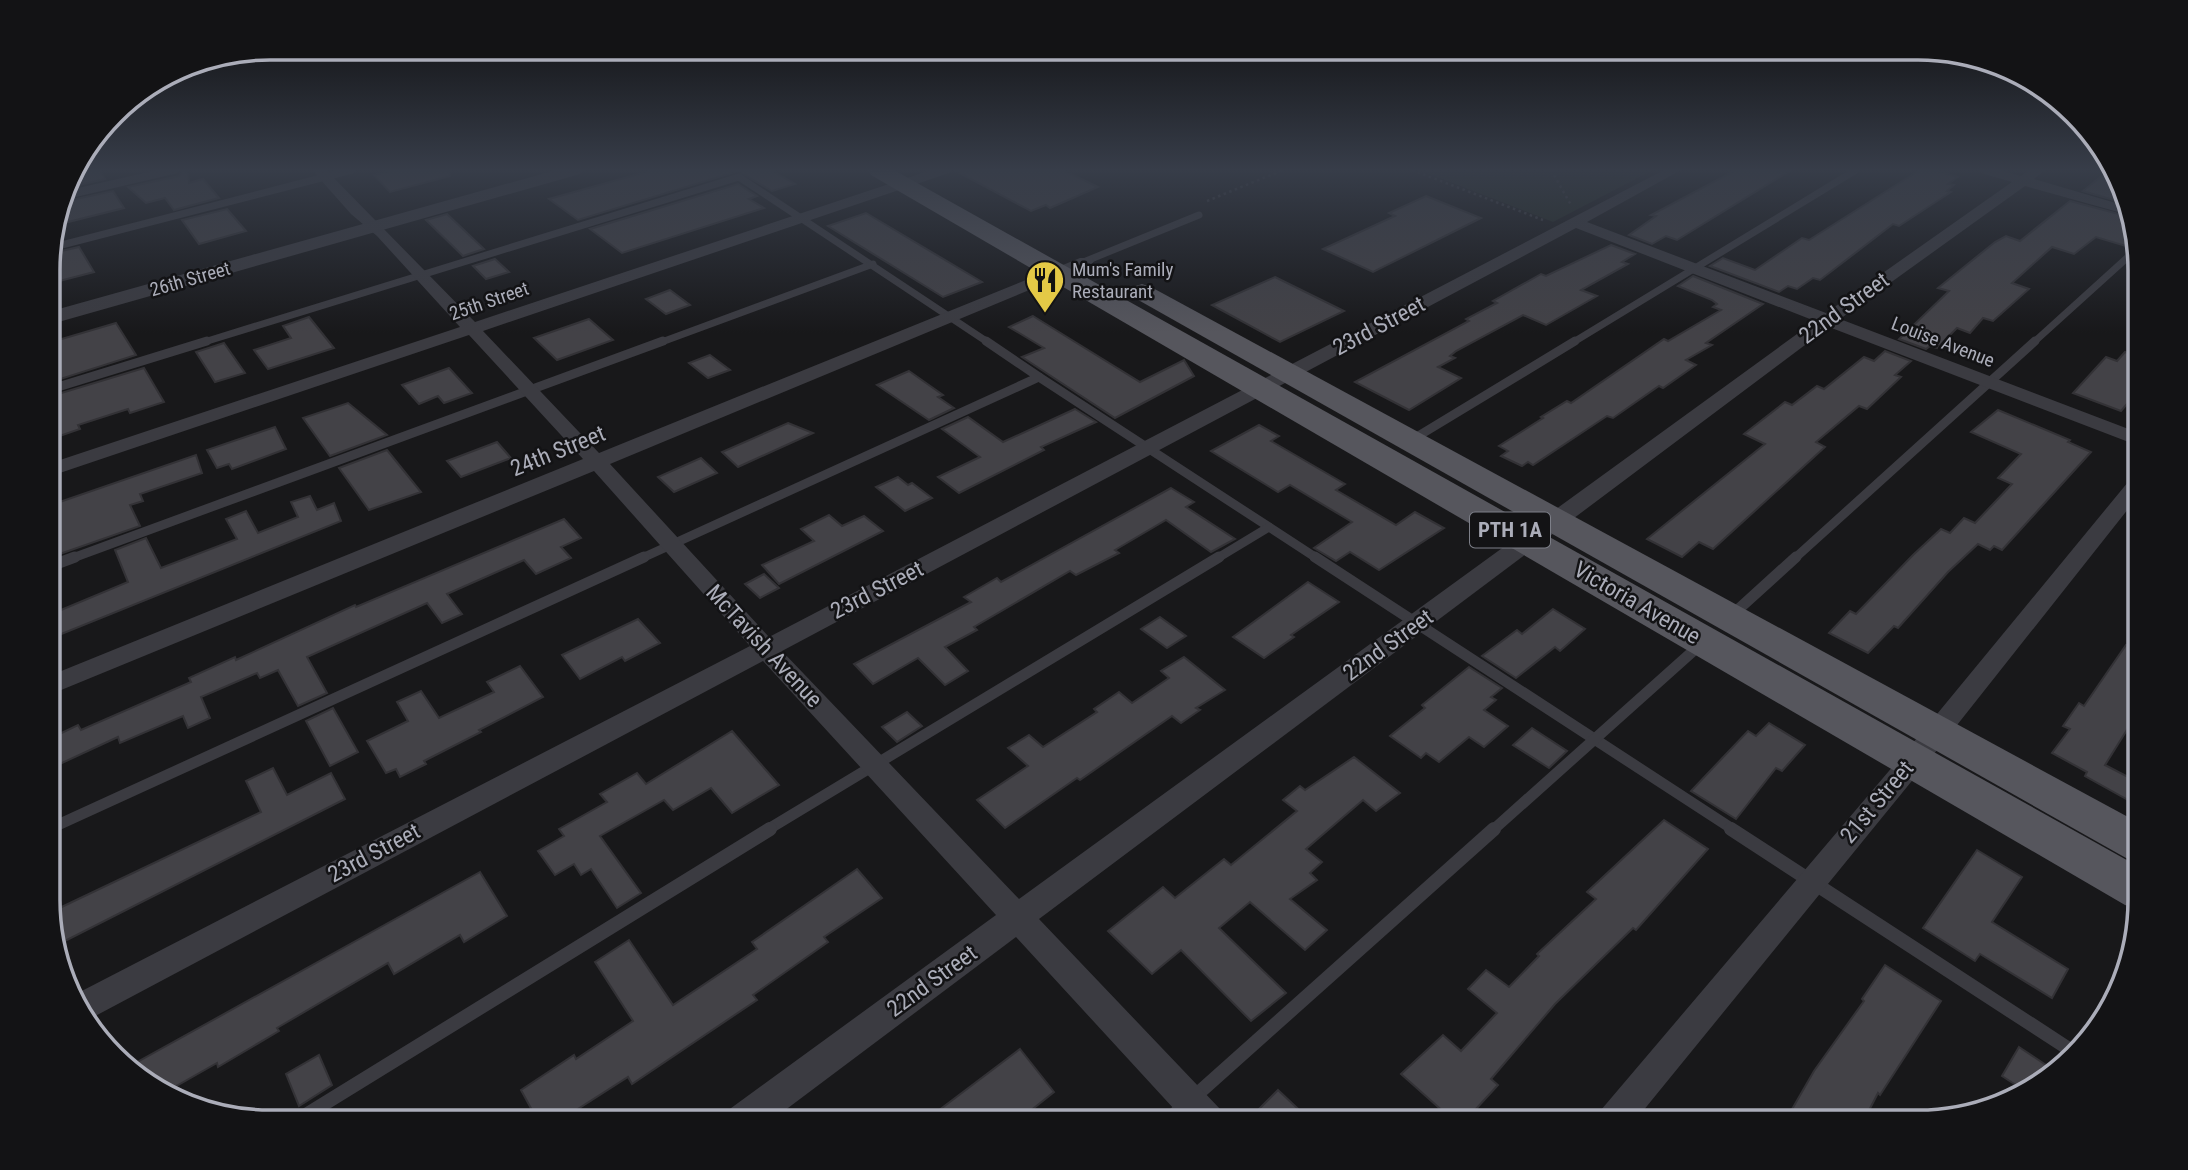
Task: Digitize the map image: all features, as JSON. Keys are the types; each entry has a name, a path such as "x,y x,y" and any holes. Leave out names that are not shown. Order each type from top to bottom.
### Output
{"main road":[{"name":"Victoria Avenue","path":"1001,225 1542,531 1729,618 2128,838"},
{"name":"Victoria Avenue","path":"1275,381 1410,441 1704,641 2128,884"}],"street":[{"name":"26th Street","path":"60,301 355,225"},
{"name":"26th Street","path":"60,315 357,225"},
{"name":"McTavish Avenue","path":"373,225 597,461 765,648 1197,1110"},
{"name":"25th Street","path":"60,467 784,225"},
{"name":"23rd Street","path":"88,1004 1149,449 1569,225"},
{"name":"Louise Avenue","path":"1581,225 2128,436"},
{"name":"22nd Street","path":"757,1110 1827,320 1962,225"},
{"name":"24th Street","path":"59,682 1072,266"},
{"name":"21st Street","path":"1623,1110 1937,732 2128,495"}],"lane":[{"path":"62,245 135,225"},
{"path":"60,386 585,225"},
{"path":"810,225 2067,1048"},
{"path":"1072,266 1175,225"},
{"path":"1410,441 1767,225"},
{"path":"1729,618 2128,257"},
{"path":"60,562 873,264"},
{"path":"59,824 1039,377"},
{"path":"314,1110 874,764 1269,527"},
{"path":"1201,1110 1594,739 1704,641"}],"building":[{"path":"185,225 240,225 246,231 199,244"},
{"path":"431,225 458,225 484,249 463,256"},
{"path":"604,225 712,225 622,253 590,229"},
{"path":"886,225 982,282 943,297 828,226"},
{"path":"1376,225 1468,225 1373,272 1323,249"},
{"path":"1644,225 1702,225 1677,240 1666,236 1652,244 1629,235"},
{"path":"1833,225 1892,225 1820,280 1813,278 1797,289 1788,286 1779,292 1710,266 1723,258 1755,270 1802,238 1809,240"},
{"path":"2040,225 2123,225 2127,246 2096,237 2074,254 2052,247 2012,283 2029,289 1993,321 1983,318 1970,333 1957,328 1937,348 1930,346 1926,349 1899,339 1949,291 1938,288 1995,242 2006,236 2020,241"},
{"path":"1611,245 1635,254 1622,262 1628,264 1581,290 1597,296 1546,325 1523,315 1456,351 1450,356 1455,358 1438,367 1461,378 1409,410 1355,382 1469,321 1466,319 1497,303 1493,301 1541,274 1546,276"},
{"path":"79,247 94,272 60,281 61,251"},
{"path":"495,259 509,272 486,279 473,266"},
{"path":"1693,276 1763,304 1706,343 1712,345 1686,360 1696,365 1663,388 1659,386 1613,418 1607,416 1533,465 1528,462 1522,466 1501,456 1508,451 1499,446 1543,418 1541,417 1567,401 1571,403 1664,339 1668,341 1721,310 1713,307 1717,304 1712,300 1678,286"},
{"path":"1275,277 1344,311 1280,342 1212,305"},
{"path":"670,290 690,305 666,314 646,299"},
{"path":"1033,316 1140,382 1184,360 1194,376 1115,418 1022,357 1044,348 1009,327"},
{"path":"309,317 334,348 268,369 254,350 291,338 283,326"},
{"path":"589,319 613,340 557,360 534,338"},
{"path":"116,323 136,355 60,379 60,340"},
{"path":"224,343 245,373 215,382 196,352"},
{"path":"1885,351 1911,361 1895,375 1901,377 1867,409 1859,406 1816,442 1825,447 1713,549 1699,542 1682,557 1647,539 1765,444 1744,434 1785,402 1792,405 1817,386 1824,389 1864,357 1874,361"},
{"path":"2125,352 2128,353 2128,403 2121,411 2073,393 2106,357 2117,361"},
{"path":"710,355 730,370 708,378 689,363"},
{"path":"144,368 164,402 130,413 128,409 78,425 80,429 60,436 60,393"},
{"path":"449,368 472,393 444,403 438,396 419,404 402,385"},
{"path":"909,371 943,395 938,397 954,408 929,420 877,385"},
{"path":"348,403 387,435 330,456 303,418"},
{"path":"1075,409 1096,422 1041,447 1044,450 959,493 938,477 980,457 942,429 968,417 1003,442"},
{"path":"1998,410 2070,440 2068,442 2091,452 2002,550 1994,546 1990,550 1978,544 1948,572 1898,628 1894,626 1868,653 1829,633 1850,611 1856,614 1941,529 1950,533 1964,518 1975,523 2012,484 1998,478 2021,454 1971,432"},
{"path":"788,423 813,433 738,467 722,452"},
{"path":"1259,425 1279,436 1271,441 1345,484 1336,490 1396,525 1415,512 1444,528 1379,570 1350,552 1336,561 1314,548 1352,522 1290,485 1278,492 1211,451"},
{"path":"275,427 286,449 232,469 229,464 217,468 207,450"},
{"path":"497,442 511,458 461,477 447,461"},
{"path":"387,450 421,492 369,510 339,468"},
{"path":"196,455 202,473 140,494 143,501 130,505 140,526 60,554 60,502"},
{"path":"701,458 717,473 674,492 658,477"},
{"path":"898,477 908,485 912,483 932,498 905,511 876,487"},
{"path":"1171,488 1194,502 1186,507 1235,539 1211,552 1166,520 1115,550 1119,553 1076,575 1070,571 945,647 968,671 945,685 918,658 873,684 854,664 971,602 964,597 997,578 1001,582"},
{"path":"310,496 317,510 334,503 341,521 59,635 59,611 128,582 115,550 146,538 161,568 237,539 226,519 246,511 258,533 298,517 291,502"},
{"path":"829,515 842,526 864,516 883,531 779,584 762,565 814,541 801,529"},
{"path":"564,519 581,538 561,547 571,558 536,574 524,560 447,594 462,614 442,623 427,603 307,657 327,693 298,706 278,670 260,678 257,673 201,697 210,718 188,728 183,716 120,743 118,737 59,764 59,734 78,725 81,730 191,682 189,678 235,657 236,660 355,605 356,607"},
{"path":"764,574 779,588 760,598 745,584"},
{"path":"1308,582 1339,602 1291,635 1294,637 1264,658 1233,637"},
{"path":"1553,609 1585,629 1560,651 1555,647 1516,678 1482,656 1517,630 1522,634"},
{"path":"1160,617 1186,636 1167,648 1141,629"},
{"path":"638,619 660,643 625,661 622,657 580,679 562,655"},
{"path":"2126,645 2128,646 2128,728 2105,765 2128,777 2128,800 2085,776 2087,772 2052,753 2070,729 2063,726 2079,703 2084,706"},
{"path":"1184,657 1225,690 1196,708 1200,710 1181,723 1172,716 1005,828 977,800 1028,766 1008,748 1029,735 1043,747 1097,712 1094,709 1119,692 1132,703 1169,678 1161,671"},
{"path":"520,666 543,697 479,730 481,732 424,761 426,764 400,777 396,769 386,773 367,741 408,721 397,702 421,691 439,718 494,692 487,682"},
{"path":"1469,667 1502,688 1491,697 1496,700 1484,710 1508,726 1484,747 1469,737 1439,762 1426,753 1421,758 1390,736 1425,708 1422,705"},
{"path":"333,708 358,752 330,766 306,721"},
{"path":"907,712 922,726 897,742 882,727"},
{"path":"1769,723 1805,745 1782,771 1776,768 1736,819 1691,791 1748,731 1756,736"},
{"path":"1532,728 1567,751 1549,768 1513,745"},
{"path":"732,731 779,785 732,813 711,788 673,810 664,800 600,836 641,893 617,908 591,869 581,875 574,864 555,875 538,851 564,836 559,829 607,802 600,794 637,773 646,784"},
{"path":"1354,757 1400,793 1376,811 1363,800 1306,849 1322,862 1310,873 1317,880 1290,899 1327,930 1305,950 1250,902 1219,928 1286,993 1251,1021 1181,950 1152,974 1108,931 1163,887 1175,898 1224,859 1231,865 1297,811 1283,800 1300,786 1305,790"},
{"path":"273,768 287,795 331,773 345,799 64,941 60,908 261,812 246,781"},
{"path":"1664,820 1708,849 1636,930 1633,928 1555,1004 1491,1079 1498,1085 1475,1110 1442,1110 1401,1074 1443,1035 1461,1051 1497,1013 1468,989 1486,970 1509,987 1539,956 1537,954 1596,899 1587,892"},
{"path":"1977,850 2022,877 1992,922 2068,969 2052,998 1980,954 1975,961 1923,928"},
{"path":"857,869 882,898 824,937 828,942 753,995 757,1000 632,1084 628,1077 576,1110 532,1110 521,1090 574,1055 576,1059 633,1021 595,962 629,940 673,1005 757,949 752,942"},
{"path":"480,872 507,916 464,942 460,935 394,974 388,963 277,1028 279,1031 218,1067 217,1063 174,1087 137,1062"},
{"path":"1885,965 1941,1001 1869,1110 1792,1110 1814,1071 1864,1001 1862,999"},
{"path":"2019,1047 2047,1066 2017,1086 2002,1076"},
{"path":"1020,1049 1054,1092 1031,1110 939,1110"},
{"path":"319,1055 332,1085 299,1106 286,1074"},
{"path":"1278,1090 1299,1110 1258,1110"}],"place":[{"name":"Mum's Family Restaurant","path":"1045,314"}]}
